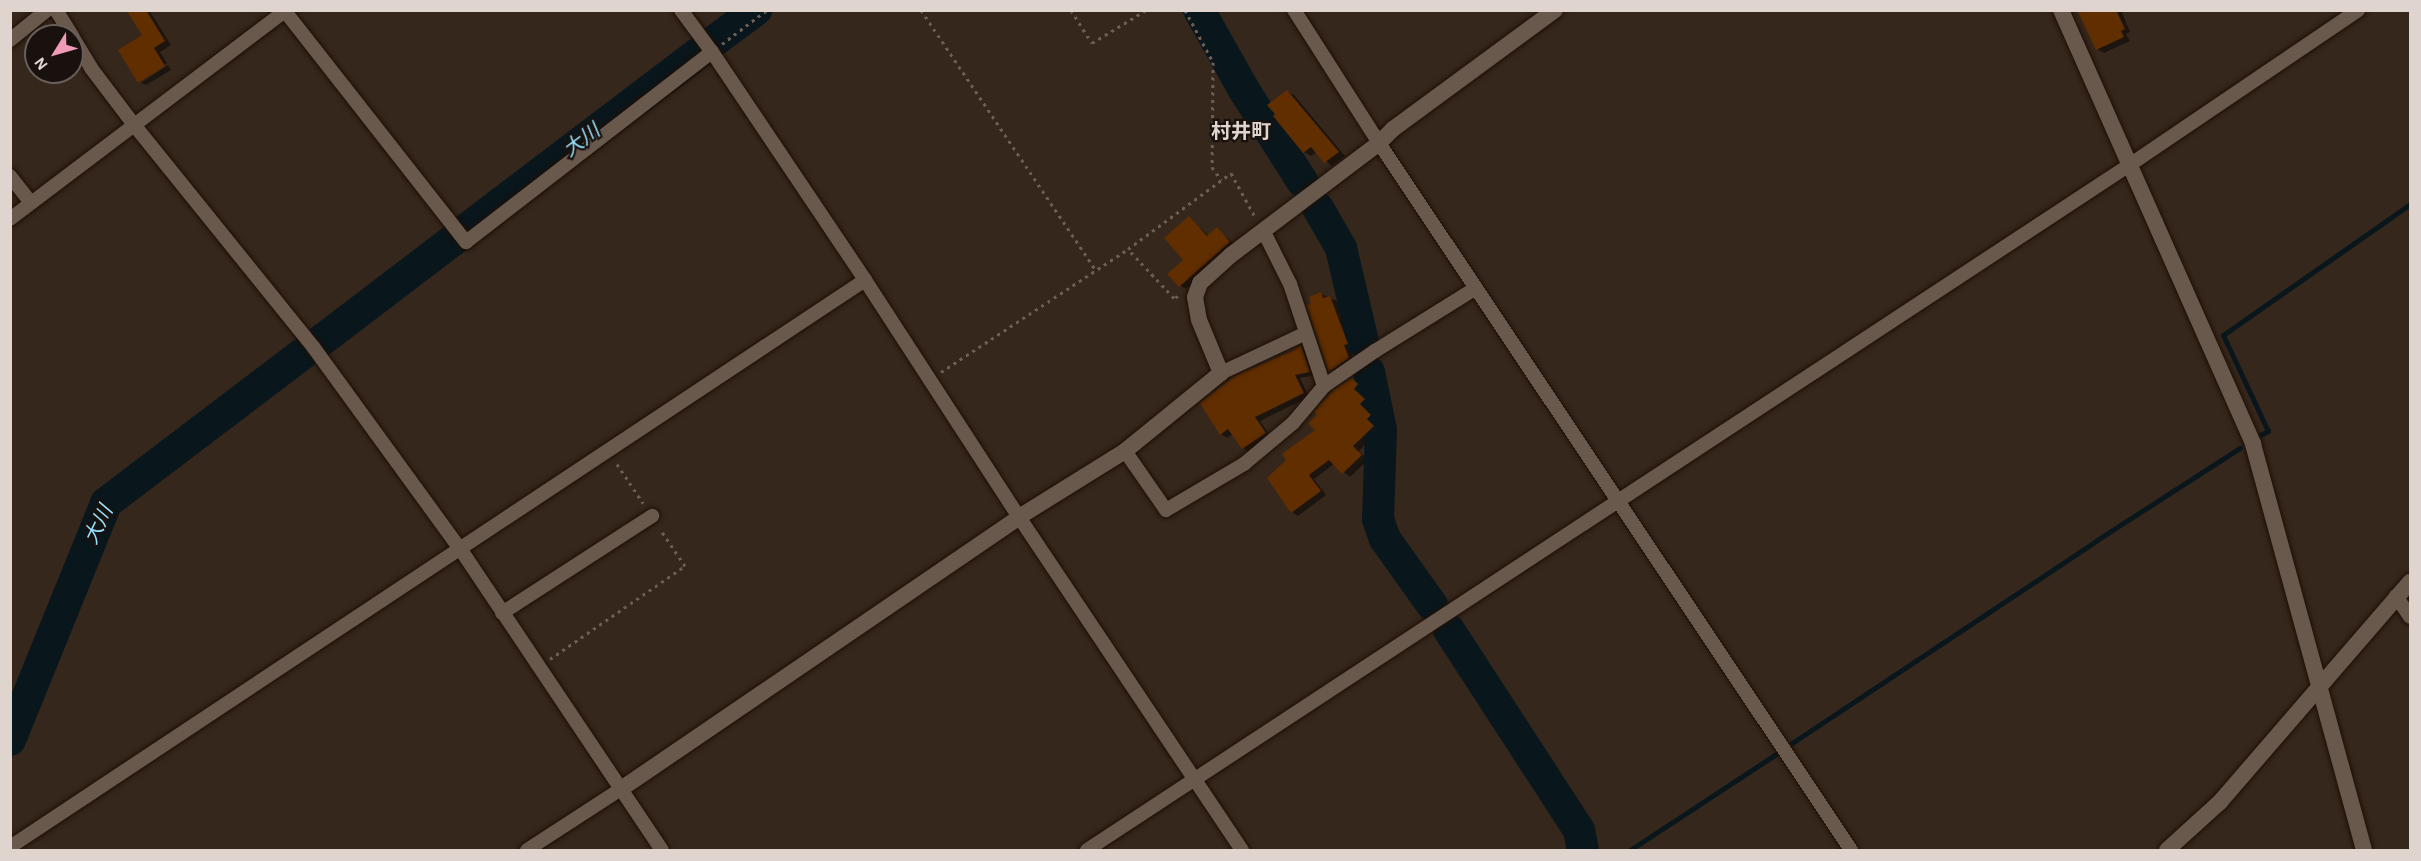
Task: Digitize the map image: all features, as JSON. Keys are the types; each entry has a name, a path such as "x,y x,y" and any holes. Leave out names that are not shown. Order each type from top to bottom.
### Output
{"street":[{"path":"681,10 712,52 865,280 1019,517 1242,850"},
{"path":"1294,10 1379,143 1851,850"},
{"path":"1221,374 1199,320 1195,297 1200,283 1263,230 1379,143 1393,129 1555,10"},
{"path":"2061,10 2128,166 2253,444 2364,850"},
{"path":"1087,850 2128,166 2358,10"},
{"path":"10,40 55,11 64,24"},
{"path":"10,219 285,11 466,242 712,52"},
{"path":"84,56 135,126 314,348 460,550 662,850"},
{"path":"10,176 31,203"},
{"path":"1263,230 1290,284 1324,386"},
{"path":"10,847 609,452 865,280"},
{"path":"1125,452 1166,510 1244,464 1293,423 1324,386 1476,288"},
{"path":"528,850 1019,517 1125,452 1221,374 1306,333"},
{"path":"502,613 652,516"},
{"path":"2167,850 2220,802 2410,582"},
{"path":"2396,596 2410,617"}],"path":[{"path":"712,52 767,10"},
{"path":"921,10 1096,270"},
{"path":"1071,10 1092,43 1146,10"},
{"path":"1185,10 1213,62 1212,166 1221,180"},
{"path":"929,379 1128,249 1231,173 1263,230"},
{"path":"1128,249 1174,298 1200,283"},
{"path":"538,667 685,566 609,452"}],"building":[{"path":"126,10 146,10 165,41 154,48 165,66 138,83 118,50 142,35"},
{"path":"2077,10 2116,10 2125,29 2121,31 2124,37 2096,50"},
{"path":"1287,90 1339,152 1324,163 1311,147 1303,153 1267,105"},
{"path":"1189,216 1207,236 1217,227 1230,242 1179,287 1167,274 1183,260 1164,238"},
{"path":"1321,292 1323,298 1330,296 1348,344 1344,345 1349,358 1329,372 1307,305 1311,304 1309,297"},
{"path":"1301,345 1310,372 1295,375 1304,393 1255,417 1266,433 1242,449 1228,429 1220,435 1200,403 1237,375 1293,351"},
{"path":"1352,378 1358,384 1354,389 1365,399 1360,404 1371,415 1367,419 1374,426 1353,446 1362,455 1342,474 1329,460 1309,475 1321,491 1291,513 1267,478 1286,460 1282,454 1315,430 1308,423 1317,415 1314,412 1319,406 1335,389"}],"waterway":[{"path":"713,42 756,10"},
{"path":"1199,10 1244,90 1302,181"},
{"name":"大川","path":"464,231 700,52"},
{"path":"2260,435 2268,431 2223,335 2410,204"},
{"path":"1318,208 1341,248 1363,342"},
{"name":"大川","path":"322,340 456,238"},
{"name":"大川","path":"10,740 106,503 302,354"},
{"path":"1369,372 1381,430 1378,519 1385,539 1432,605"},
{"path":"1792,743 2097,540 2240,448"},
{"path":"1449,630 1579,830 1583,850"},
{"path":"1630,850 1776,754"}],"district":[{"name":"村井町","path":"1241,132"}]}
